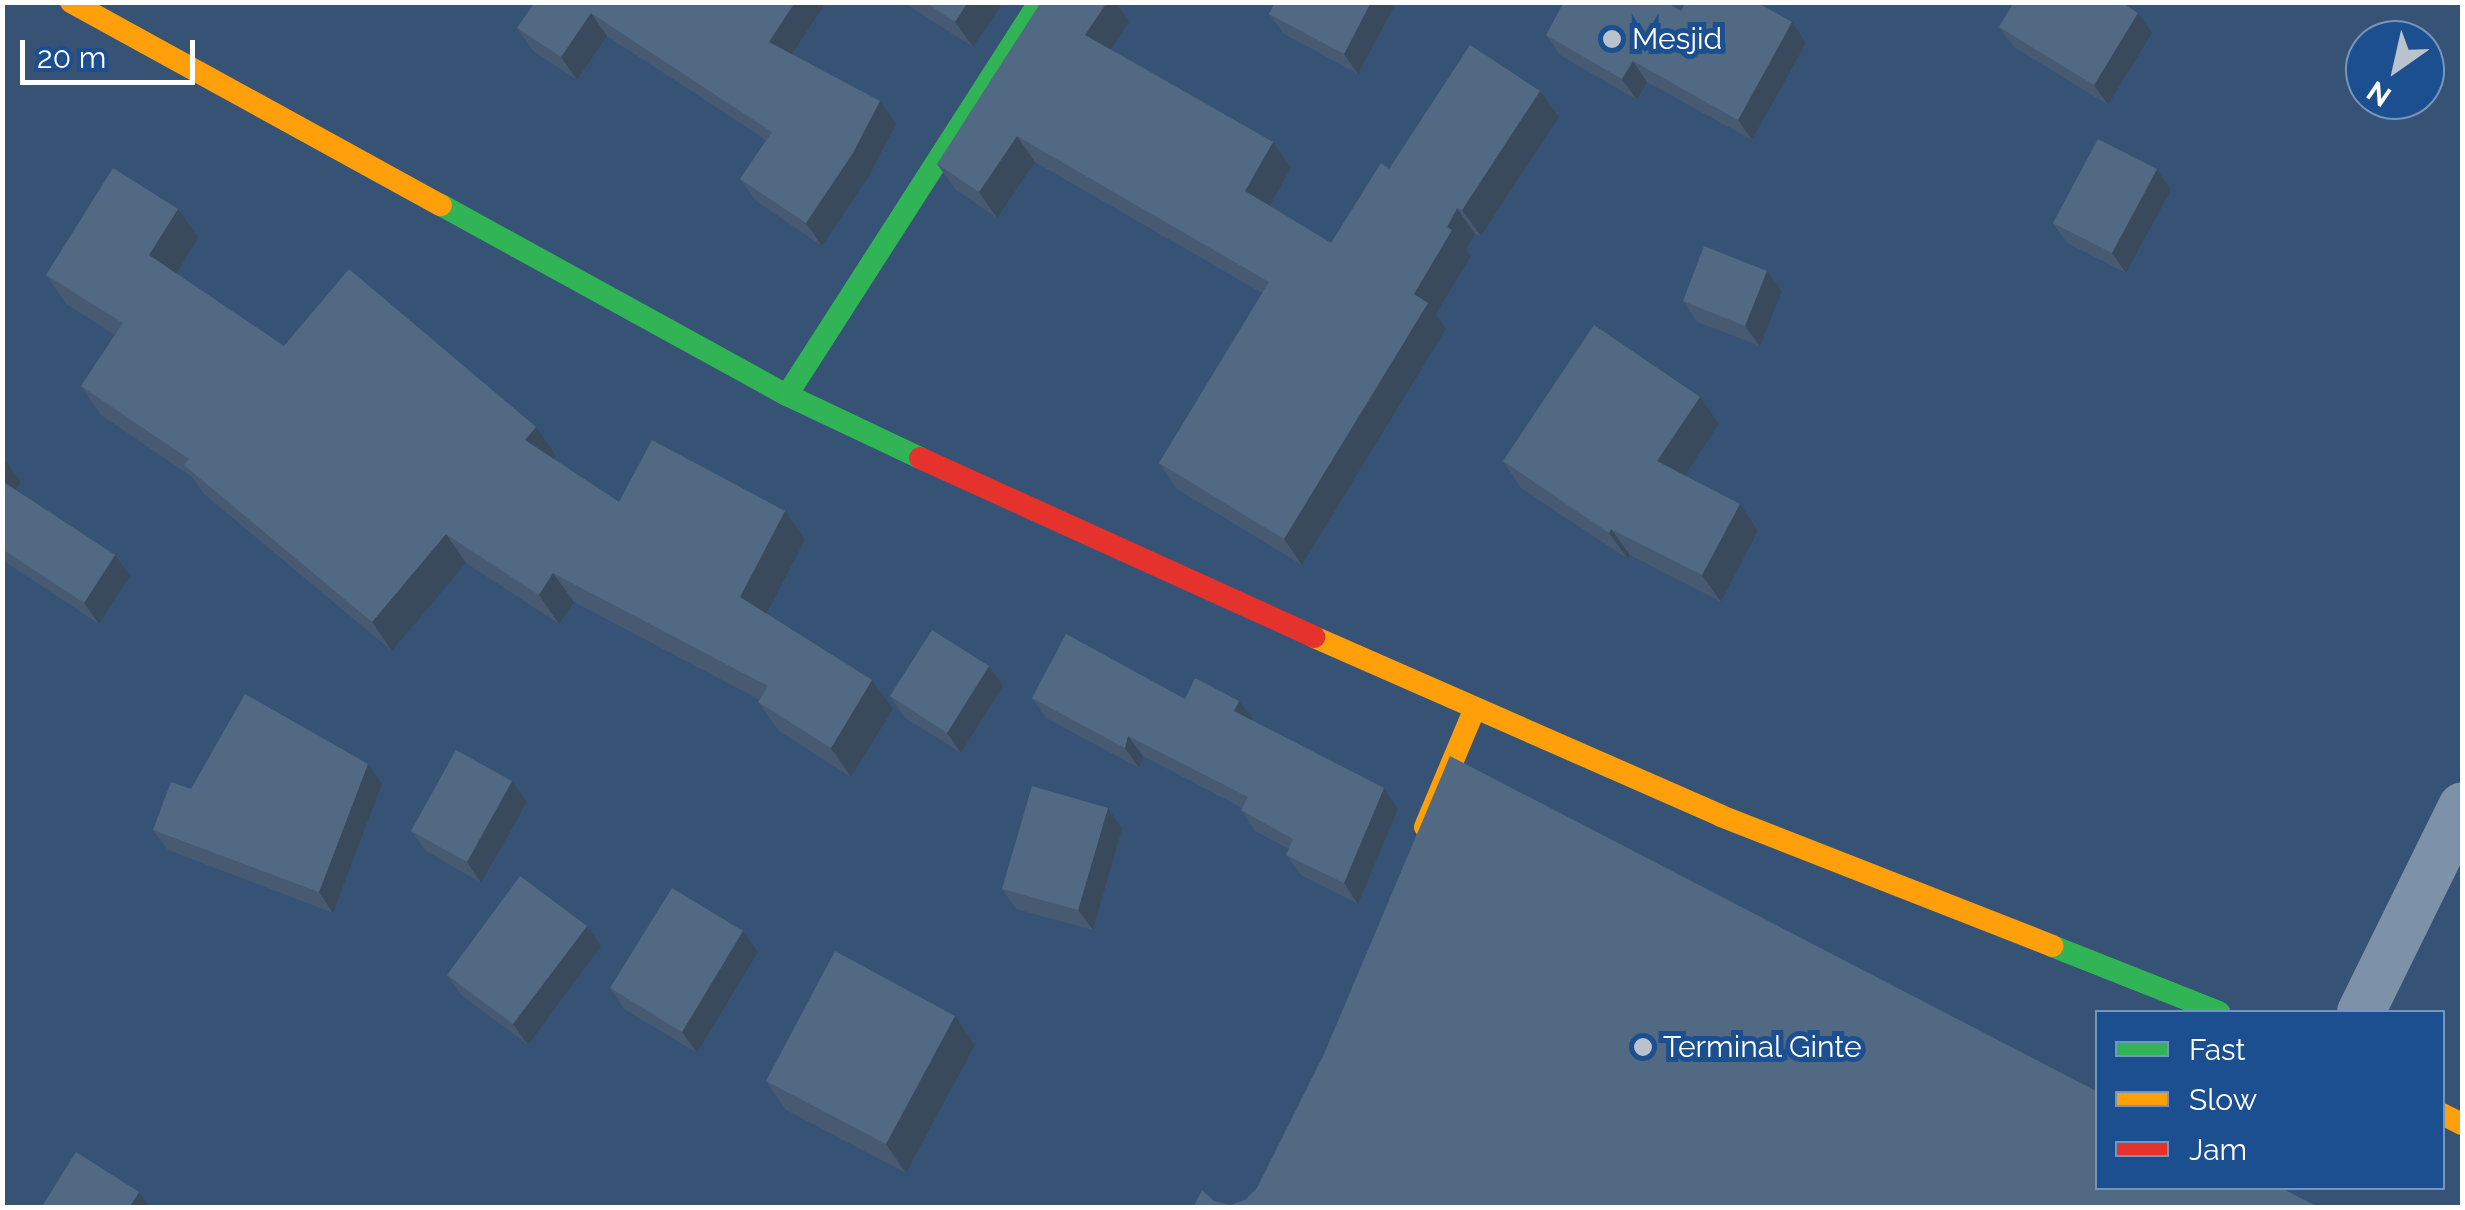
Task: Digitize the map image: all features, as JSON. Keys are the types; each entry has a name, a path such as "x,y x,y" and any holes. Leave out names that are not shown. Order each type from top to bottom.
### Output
{"main road":[{"path":"71,2 787,395 1096,541 1720,816 2214,1010"},
{"path":"787,395 1039,2"},
{"path":"1416,848 1475,708"}],"street":[{"path":"2362,1010 2462,807"}],"building":[{"path":"535,2 795,2 769,42 880,101 853,153 806,223 740,179 772,132 591,13 561,57 517,28"},
{"path":"925,2 968,2 955,22"},
{"path":"1041,2 1107,2 1085,35 1273,142 1245,191 1331,243 1381,163 1389,169 1470,45 1540,91 1462,210 1457,208 1447,227 1452,230 1414,294 1428,303 1284,539 1159,463 1269,282 1017,136 979,192 937,164"},
{"path":"1275,2 1371,2 1344,54 1269,14"},
{"path":"1564,2 1666,2 1681,11 1686,2 1756,2 1792,22 1738,120 1633,61 1622,79 1546,35"},
{"path":"2014,2 2121,2 2138,13 2094,85 1999,27"},
{"path":"2098,139 2157,169 2112,253 2053,223"},
{"path":"113,168 178,209 149,255 284,346 349,269 536,427 525,440 619,502 652,440 785,511 740,597 872,680 831,748 758,702 768,686 553,573 539,595 446,534 372,622 184,465 189,459 81,386 123,323 46,275"},
{"path":"1704,246 1767,271 1745,326 1683,301"},
{"path":"1594,325 1700,397 1657,461 1740,504 1702,575 1611,529 1609,533 1503,461"},
{"path":"2,481 115,555 84,603 2,549"},
{"path":"932,630 989,666 947,733 890,696"},
{"path":"1066,634 1185,699 1195,678 1239,701 1234,711 1384,788 1344,883 1286,855 1293,839 1241,810 1248,797 1128,736 1125,748 1032,698"},
{"path":"245,694 368,764 319,892 153,830 171,782 191,789"},
{"path":"456,750 512,781 467,862 411,831"},
{"name":"Terminal Ginte","path":"1450,756 2095,1090 2095,1190 2285,1190 2320,1208 1193,1208 1202,1190 1214,1201 1230,1205 1245,1200 1257,1188 1324,1054"},
{"path":"1032,786 1108,808 1078,910 1002,889"},
{"path":"520,876 587,926 513,1024 447,975"},
{"path":"672,888 743,931 682,1032 610,988"},
{"path":"835,951 955,1016 886,1144 766,1081"},
{"path":"76,1152 139,1192 129,1208 41,1208"}],"traffic: fast":[{"path":"787,395 1039,2"},
{"path":"441,205 787,395 920,458"},
{"path":"2052,946 2214,1010"}],"traffic: slow":[{"path":"71,2 441,205"},
{"path":"1314,637 1721,816 2052,946"},
{"path":"1425,827 1475,708"},
{"path":"2445,1116 2462,1124"}],"traffic: jam":[{"path":"920,458 1314,637"}],"place":[{"name":"Mesjid","path":"1612,39"},
{"name":"Terminal Ginte","path":"1643,1047"}]}
